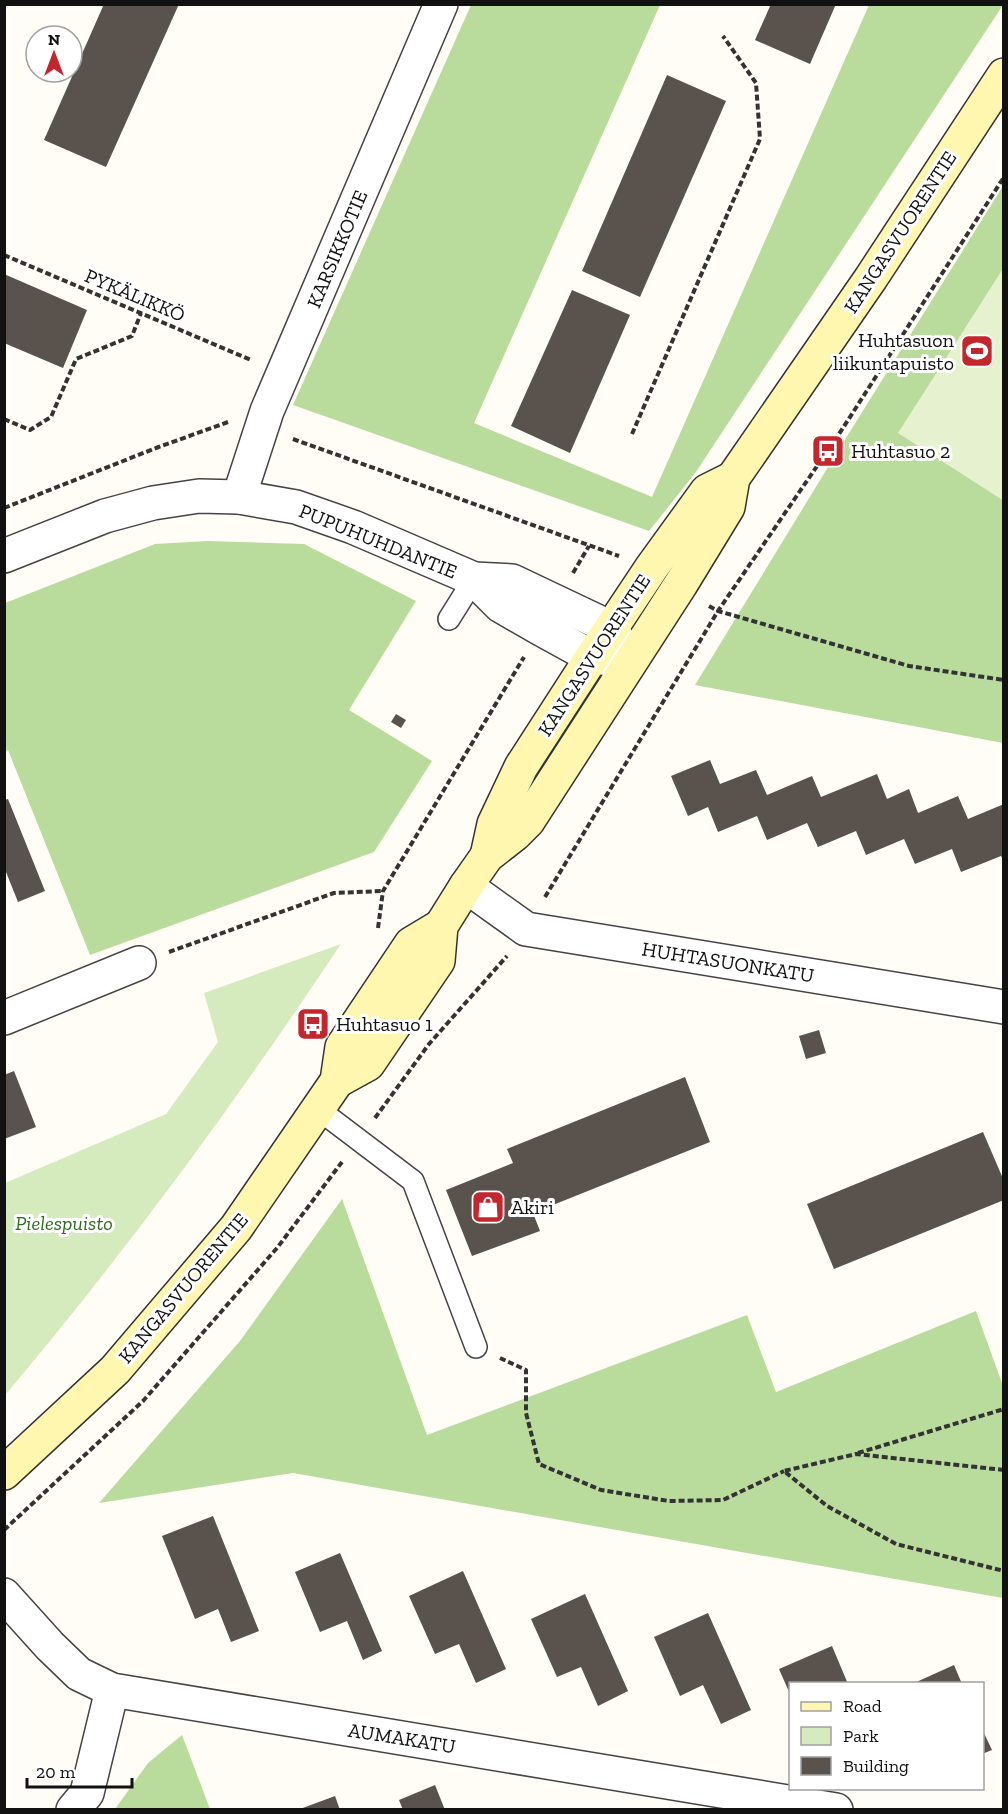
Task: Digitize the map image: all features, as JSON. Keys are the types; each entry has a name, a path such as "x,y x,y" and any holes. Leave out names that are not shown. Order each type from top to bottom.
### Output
{"main road":[{"name":"KANGASVUORENTIE","path":"4,1473 115,1370 236,1228 337,1082 368,1064 438,961 441,926 466,886 487,856 528,821 728,507 733,478 871,278 1004,75"},
{"name":"KANGASVUORENTIE","path":"487,856 494,824 521,767 592,657 652,567 707,491 733,478"}],"street":[{"name":"KARSIKKOTIE","path":"239,497 267,411 441,4"},
{"name":"PUPUHUHDANTIE","path":"4,556 105,516 153,503 199,496 239,497 296,507 353,527 474,579 512,581 592,657 631,662"},
{"name":"PUPUHUHDANTIE","path":"548,615 611,628"},
{"path":"611,628 631,662"},
{"name":"HUHTASUONKATU","path":"466,886 526,929 1004,1007"},
{"path":"4,1018 139,963"},
{"name":"AUMAKATU","path":"4,1595 79,1674 112,1690 836,1809"},
{"path":"73,1809 87,1793 112,1690"}],"lane":[{"path":"449,619 474,579"},
{"path":"318,1109 413,1181 476,1347"}],"path":[{"path":"632,434 760,139 756,83 723,36"},
{"path":"4,1530 143,1401 277,1248 429,1044 507,956 526,929 718,611 841,431 1004,177"},
{"name":"PYKÄLIKKÖ","path":"4,255 255,362"},
{"path":"4,419 30,430 51,417 76,358 132,336 141,313"},
{"path":"139,963 334,893 383,891 589,546"},
{"path":"718,611 909,666 1004,680"},
{"path":"476,1347 526,1370 526,1413 539,1464 601,1490 669,1502 723,1500 784,1472 856,1454 1004,1409"},
{"path":"856,1454 1004,1470"},
{"path":"784,1472 827,1506 896,1544 1004,1571"}],"green space":[{"path":"471,5 660,5 474,423 652,497 869,5 1003,5 696,472 649,531 293,405"},
{"path":"1003,186 1003,269 899,433 1003,500 1003,743 695,685 836,454"},
{"name":"Huhtasuon liikuntapuisto","path":"1003,269 1003,500 898,433"},
{"path":"208,541 304,544 416,601 349,710 432,761 374,852 90,955 8,750 5,751 5,603 155,544"},
{"name":"Pielespuisto","path":"341,944 221,1118 137,1231 5,1395 5,1183 166,1114 218,1042 204,993"},
{"path":"342,1199 427,1435 747,1315 776,1392 976,1311 1003,1386 1003,1598 293,1473 99,1503 240,1341"},
{"path":"182,1735 210,1809 115,1809 148,1763"}],"building":[{"path":"104,4 179,4 106,167 44,140 69,84 84,84 84,49"},
{"path":"771,4 836,4 810,64 755,40"},
{"path":"667,75 726,101 640,297 582,271"},
{"path":"4,274 87,310 63,368 4,343"},
{"path":"572,290 630,315 570,453 511,426"},
{"path":"396,714 406,720 401,728 391,722"},
{"path":"710,760 720,784 756,770 767,795 812,776 821,797 877,774 887,799 909,789 918,813 958,796 968,819 1004,804 1004,861 1001,856 961,872 952,849 915,864 904,839 866,855 856,831 818,847 807,823 767,840 757,816 718,832 708,807 688,816 671,776"},
{"path":"8,799 45,891 18,902 6,872 4,873 4,800"},
{"path":"819,1030 826,1053 806,1059 799,1036"},
{"path":"14,1071 36,1127 4,1139 4,1075"},
{"path":"685,1077 710,1142 533,1213 540,1231 472,1256 446,1190 513,1163 507,1149"},
{"path":"983,1132 1004,1181 1004,1200 834,1269 807,1204"},
{"path":"213,1516 259,1631 231,1642 218,1609 195,1619 162,1536"},
{"path":"340,1553 382,1651 363,1660 347,1621 320,1632 295,1572"},
{"path":"463,1571 506,1669 476,1683 459,1644 435,1654 409,1596"},
{"path":"585,1594 628,1691 598,1706 581,1667 557,1677 531,1619"},
{"path":"708,1613 751,1710 721,1724 703,1685 680,1696 654,1637"},
{"path":"832,1646 847,1682 789,1682 789,1692 779,1669"},
{"path":"954,1665 961,1682 916,1682"},
{"path":"984,1733 992,1750 984,1753"},
{"path":"435,1785 445,1810 403,1810 399,1800"},
{"path":"335,1796 340,1810 300,1810 300,1809"}],"place":[{"name":"Huhtasuon liikuntapuisto","path":"977,351"},
{"name":"Huhtasuo 2","path":"828,451"},
{"name":"Huhtasuo 1","path":"313,1024"},
{"name":"Akiri","path":"488,1207"}]}
